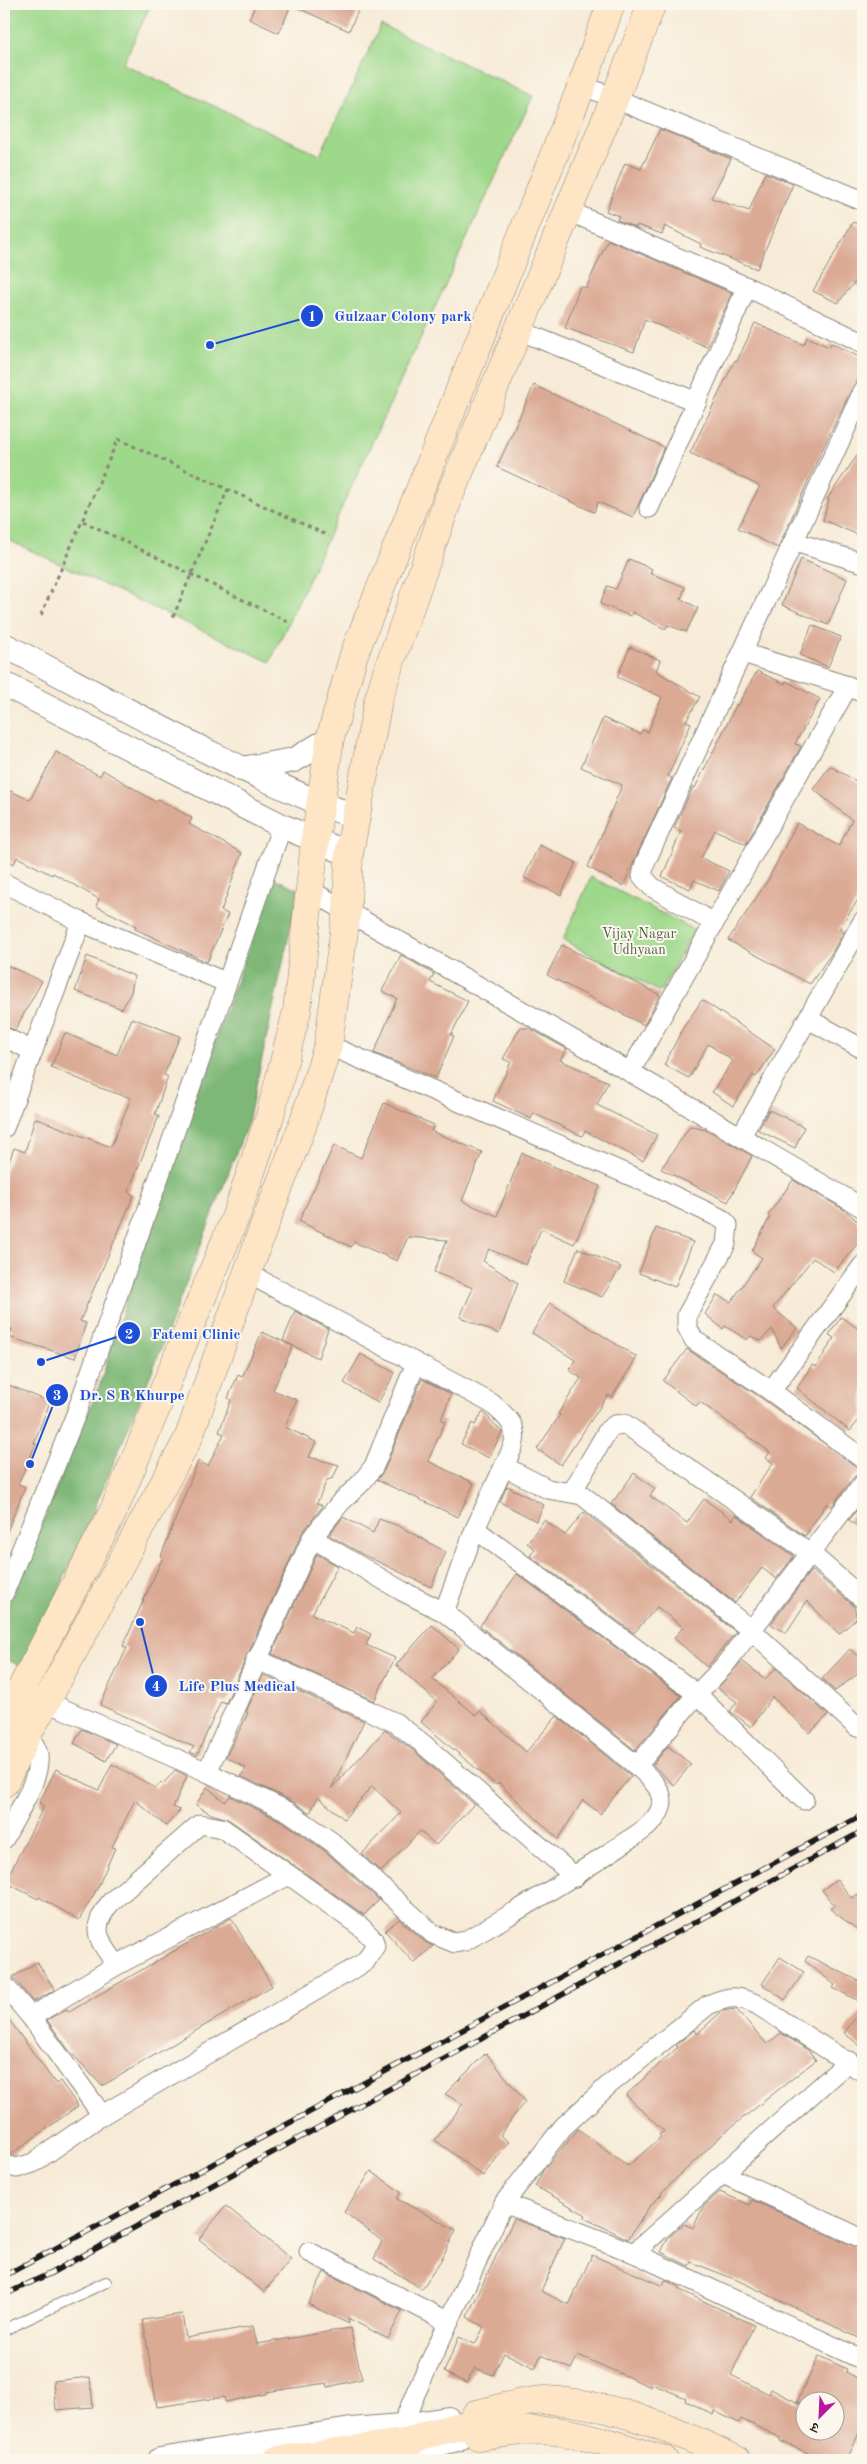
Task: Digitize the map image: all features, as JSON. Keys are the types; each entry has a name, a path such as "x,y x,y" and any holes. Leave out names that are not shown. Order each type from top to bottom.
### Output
{"main road":[{"path":"4,1783 10,1723 21,1689 114,1510 237,1213 270,1116 297,1011 320,804 330,739 354,654 582,85 611,4"},
{"path":"10,1723 46,1702 188,1439 302,1127 328,1046 347,910 348,854 378,700 387,672 449,496 652,4"},
{"path":"277,2460 410,2442 428,2434 470,2425 546,2400 613,2410 686,2435 737,2460"},
{"path":"470,2425 511,2432 556,2431 664,2460"}],"street":[{"path":"582,85 614,100 863,201"},
{"path":"568,211 748,287 863,343"},
{"path":"649,508 748,287"},
{"path":"518,330 697,402"},
{"path":"714,923 652,887 642,876 645,863 795,542 863,391"},
{"path":"795,542 863,563"},
{"path":"4,645 242,769 320,804 356,817"},
{"path":"630,1072 714,923 856,689 743,653"},
{"path":"4,684 282,826 348,854"},
{"path":"242,769 294,760 330,739"},
{"path":"4,1593 76,1414 225,982 282,826"},
{"path":"4,882 81,922 225,982"},
{"path":"311,891 630,1072 863,1208"},
{"path":"741,1136 863,921"},
{"path":"4,1128 81,922"},
{"path":"808,1019 863,1049"},
{"path":"4,1036 33,1051"},
{"path":"328,1046 645,1182 722,1219 728,1225 726,1244 690,1306 687,1315 688,1327 694,1340 771,1391 863,1459"},
{"path":"771,1391 863,1265"},
{"path":"247,1274 491,1404 513,1424 516,1436 505,1467 475,1529 444,1612"},
{"path":"207,1772 256,1658 312,1538 340,1503 362,1482 374,1466 416,1363"},
{"path":"572,1492 599,1442 608,1430 615,1425 625,1424 810,1553 863,1600"},
{"path":"505,1467 548,1489 582,1495 751,1630 857,1727"},
{"path":"637,1766 697,1694 724,1666 863,1484"},
{"path":"475,1529 697,1694 804,1800"},
{"path":"21,1689 46,1702 207,1772 289,1812 313,1827 433,1934 455,1943 465,1941 575,1877 651,1824 661,1809 660,1796 655,1783 637,1766 444,1612 402,1591 312,1538"},
{"path":"256,1658 396,1723 422,1743 575,1877"},
{"path":"4,1839 38,1766 38,1752 10,1723"},
{"path":"4,2165 17,2168 33,2163 102,2115 365,1962 372,1955 375,1946 373,1939 361,1928 222,1828 200,1824 111,1902 100,1918 97,1925 99,1940 117,1965"},
{"path":"31,2017 117,1965 289,1875"},
{"path":"4,1985 31,2017 102,2115"},
{"path":"402,2426 504,2203 563,2126 611,2083 708,2005 725,1998 739,1997 756,2004 856,2066 723,2174 634,2253"},
{"path":"723,2174 861,2233"},
{"path":"504,2203 634,2253 863,2360"},
{"path":"309,2252 449,2322"},
{"path":"160,2460 351,2430 402,2426 470,2425"},
{"path":"402,2460 444,2442 470,2425"}],"lane":[{"path":"4,2330 106,2282"}],"path":[{"path":"41,615 118,440 329,536"},
{"path":"173,616 228,489"},
{"path":"82,521 288,622"}],"green space":[{"path":"4,4 151,4 123,64 320,155 381,25 533,96 270,662 4,538"},
{"name":"Vijay Nagar Udhyaan","path":"591,877 695,930 660,992 563,940"},
{"path":"274,878 299,889 248,1122 153,1369 79,1545 24,1668 4,1658 4,1615 100,1384 164,1181"}],"building":[{"path":"256,4 361,4 349,31 291,5 279,33 249,19"},
{"path":"660,129 731,159 711,198 749,211 765,173 793,184 757,269 700,247 701,244 665,226 662,234 637,225 636,228 617,220 619,216 606,211 625,163 641,169"},
{"path":"853,222 863,227 863,288 854,283 838,303 813,291"},
{"path":"608,240 732,293 707,347 645,319 634,352 565,328 580,286 586,288"},
{"path":"755,323 804,345 807,337 829,347 831,343 863,359 863,371 853,386 822,450 778,548 738,528 760,486 690,453"},
{"path":"534,385 664,447 633,517 598,502 594,512 497,467"},
{"path":"863,447 863,537 823,520 829,500 827,499"},
{"path":"629,559 652,569 650,573 685,587 681,599 698,608 686,632 668,625 665,629 632,612 631,616 600,604 607,586 616,589"},
{"path":"801,559 847,579 828,625 782,605"},
{"path":"812,625 841,637 828,667 800,655"},
{"path":"630,647 660,660 656,671 700,697 686,721 691,723 668,776 672,778 623,886 588,867 622,785 581,767 603,718 640,734 642,730 648,732 662,697 617,677"},
{"path":"757,671 785,684 786,681 820,699 795,744 801,746 798,752 746,844 715,830 701,858 729,871 719,891 694,880 690,889 662,877 681,831 674,828 693,787 695,788 737,704"},
{"path":"56,752 100,776 103,770 156,802 158,799 192,818 189,824 242,853 221,911 228,914 207,962 135,929 136,926 96,906 99,899 53,873 52,875 17,857 14,864 4,858 4,788 30,800"},
{"path":"830,766 863,785 863,892 839,929 844,932 810,984 728,940 768,880 797,823 839,846 852,820 813,789"},
{"path":"539,845 576,862 561,895 524,878"},
{"path":"562,945 660,995 644,1025 547,975"},
{"path":"401,955 434,974 430,982 468,1001 451,1035 454,1036 436,1078 374,1053 397,998 382,991"},
{"path":"87,956 134,976 131,992 122,1009 75,991"},
{"path":"4,964 42,981 15,1030 4,1026"},
{"path":"702,1000 775,1049 756,1077 753,1075 733,1106 712,1092 733,1061 708,1044 689,1078 664,1065 683,1028"},
{"path":"132,1018 180,1036 164,1075 168,1077 155,1114 159,1116 128,1192 134,1195 80,1321 86,1323 75,1358 9,1337 12,1329 4,1327 4,1175 14,1148 25,1152 35,1118 111,1147 131,1098 100,1088 51,1067 65,1033 117,1055"},
{"path":"520,1028 529,1028 567,1049 560,1060 608,1082 597,1105 657,1135 643,1161 585,1131 582,1136 533,1113 531,1119 493,1101 511,1062 503,1059"},
{"path":"384,1103 434,1125 431,1131 482,1152 462,1201 497,1216 522,1153 600,1186 574,1244 541,1229 526,1265 489,1249 483,1261 518,1283 499,1334 460,1317 473,1288 434,1272 447,1240 408,1237 397,1261 354,1242 351,1247 299,1221 334,1145 361,1158"},
{"path":"769,1110 804,1127 795,1148 758,1130"},
{"path":"690,1126 709,1131 752,1156 728,1202 661,1169"},
{"path":"793,1180 846,1211 863,1226 863,1237 834,1272 813,1258 773,1308 797,1328 781,1348 772,1329 761,1341 751,1336 747,1340 725,1326 723,1329 705,1314 717,1295 731,1302 762,1258 752,1251 770,1217 768,1215"},
{"path":"656,1228 693,1242 675,1287 639,1273"},
{"path":"578,1248 621,1267 602,1297 564,1281"},
{"path":"550,1303 637,1357 612,1397 608,1395 561,1465 537,1449 560,1415 558,1414 581,1378 569,1370 575,1360 532,1333"},
{"path":"295,1311 328,1329 318,1358 283,1341"},
{"path":"841,1317 863,1332 863,1415 850,1431 797,1388 812,1365 816,1367 834,1338 829,1335"},
{"path":"262,1332 293,1346 273,1390 297,1400 285,1427 316,1442 309,1457 339,1465 333,1478 327,1480 317,1503 323,1506 302,1533 226,1703 221,1701 197,1755 190,1752 194,1747 100,1705 127,1648 123,1646 163,1557 161,1556 198,1461 208,1466 224,1434 219,1432 231,1400 228,1398 238,1375 242,1377"},
{"path":"687,1349 757,1395 863,1471 854,1477 831,1507 827,1503 805,1536 750,1497 773,1463 766,1458 770,1452 700,1402 696,1406 663,1381"},
{"path":"361,1354 395,1373 378,1403 344,1383"},
{"path":"422,1379 451,1394 441,1420 445,1422 428,1461 474,1483 458,1517 377,1480 384,1470"},
{"path":"4,1383 50,1402 34,1443 36,1444 18,1484 25,1487 4,1539"},
{"path":"483,1412 502,1432 489,1458 461,1444 472,1423 475,1425"},
{"path":"634,1473 655,1489 650,1496 687,1523 704,1499 733,1520 736,1515 794,1556 776,1579 762,1568 735,1603 611,1504"},
{"path":"507,1486 544,1505 536,1521 500,1502"},
{"path":"863,1502 863,1531 849,1520"},
{"path":"584,1512 736,1632 707,1667 674,1638 683,1627 657,1607 634,1633 530,1556 535,1549 527,1543 544,1520 565,1535"},
{"path":"343,1517 373,1533 379,1519 399,1526 446,1552 431,1587 362,1554 329,1535"},
{"path":"317,1554 338,1566 312,1614 354,1633 357,1627 371,1634 366,1645 395,1658 374,1701 272,1654"},
{"path":"811,1570 854,1606 857,1618 839,1634 807,1601 786,1633 771,1624"},
{"path":"517,1574 681,1696 635,1750 480,1626"},
{"path":"432,1625 459,1649 432,1679 476,1715 480,1711 526,1752 557,1716 631,1776 600,1814 583,1800 558,1839 499,1783 496,1785 421,1722 437,1702 396,1665"},
{"path":"850,1649 863,1662 863,1670 835,1691 822,1679"},
{"path":"742,1661 765,1679 776,1668 828,1715 810,1733 772,1697 751,1727 730,1711 737,1702 718,1688"},
{"path":"263,1675 364,1721 331,1789 385,1730 415,1752 474,1804 436,1845 420,1831 381,1872 362,1854 401,1813 372,1786 344,1819 318,1797 310,1813 294,1802 241,1776 246,1768 226,1757 248,1713 246,1712"},
{"path":"82,1729 116,1744 106,1761 74,1743"},
{"path":"668,1746 691,1764 674,1785 653,1765"},
{"path":"112,1764 156,1788 161,1782 163,1784 175,1770 187,1776 173,1807 180,1810 166,1826 135,1800 112,1847 115,1848 98,1887 79,1920 39,1897 38,1899 5,1882 44,1806 39,1803 56,1769 99,1790"},
{"path":"207,1787 225,1802 230,1796 283,1822 325,1851 379,1900 364,1915 228,1819 211,1814 196,1805"},
{"path":"837,1879 851,1898 863,1892 863,1934 830,1909 835,1906 822,1890"},
{"path":"231,1918 272,1986 102,2086 68,2049 47,2020 67,2009 69,2012"},
{"path":"399,1919 425,1942 433,1946 414,1963 385,1931"},
{"path":"808,1956 863,1983 863,2003 833,1988 835,1985 805,1961"},
{"path":"780,1957 804,1972 785,2000 762,1984"},
{"path":"37,1962 55,1990 33,2002 13,1977"},
{"path":"863,2008 863,2048 844,2033"},
{"path":"736,2009 767,2044 781,2033 808,2050 816,2060 724,2133 661,2193 649,2207 628,2239 584,2218 586,2215 535,2186 543,2171 578,2129 628,2166 661,2137 659,2135 664,2131 626,2095 678,2047 676,2045 694,2030 697,2034 722,2011"},
{"path":"4,2013 56,2084 60,2081 78,2106 10,2155 4,2154"},
{"path":"486,2053 525,2101 500,2135 509,2142 483,2176 435,2140 463,2104 445,2094"},
{"path":"371,2171 401,2192 397,2199 456,2230 441,2260 422,2289 374,2259 382,2241 344,2212"},
{"path":"720,2192 750,2205 752,2200 863,2250 863,2340 737,2280 691,2262 689,2266 661,2252 668,2238 684,2224 693,2228 703,2207"},
{"path":"226,2206 291,2259 264,2292 199,2239"},
{"path":"514,2219 565,2238 541,2291 569,2305 592,2255 663,2286 665,2280 679,2287 678,2289 754,2325 731,2375 769,2394 771,2389 794,2401 794,2442 844,2442 844,2392 802,2392 819,2356 847,2369 846,2372 863,2381 863,2424 847,2460 829,2460 780,2441 781,2438 741,2419 739,2423 714,2411 713,2414 685,2401 686,2398 652,2384 651,2387 578,2355 571,2369 541,2355 535,2368 504,2353 493,2375 475,2368 466,2383 444,2372 459,2337 475,2344 484,2327 467,2317"},
{"path":"324,2272 402,2311 388,2339 348,2318 349,2324 308,2304"},
{"path":"182,2314 186,2338 253,2326 257,2344 350,2328 362,2379 328,2387 327,2383 266,2392 266,2394 225,2402 224,2397 157,2407 143,2320"},
{"path":"90,2377 93,2407 56,2410 53,2381"}],"railway":[{"path":"4,2276 863,1815"},
{"path":"4,2295 51,2273 863,1831"}],"place":[{"name":"Gulzaar Colony park","path":"210,345"},
{"name":"Fatemi Clinic","path":"41,1362"},
{"name":"Dr. S R Khurpe","path":"30,1464"},
{"name":"Life Plus Medical","path":"140,1622"}]}
